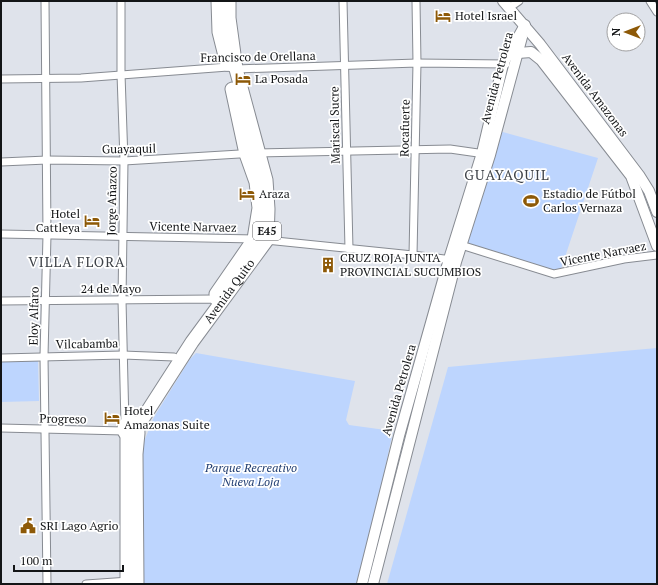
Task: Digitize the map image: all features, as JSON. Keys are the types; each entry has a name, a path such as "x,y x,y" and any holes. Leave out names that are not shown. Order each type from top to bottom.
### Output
{"highway":[{"name":"E45","path":"218,1 219,32 232,68 252,153 266,180 268,208 261,239"},
{"name":"E45","path":"229,1 232,68"},
{"name":"Avenida Quito","path":"131,429 174,357 261,239"},
{"name":"Avenida Quito","path":"131,429 192,342 215,302"},
{"path":"131,429 132,583"}],"main road":[{"name":"Avenida Amazonas","path":"506,5 524,25 639,175 649,191 657,212"},
{"name":"Avenida Petrolera","path":"362,584 399,436 452,260 515,63 524,25"},
{"name":"Avenida Petrolera","path":"373,584 452,260 462,245 486,154 503,64 524,25"},
{"name":"Avenida Amazonas","path":"518,53 531,52 541,60 631,176 657,246"}],"street":[{"name":"Eloy Alfaro","path":"45,1 47,235 44,356 47,584"},
{"name":"Jorge Añazco","path":"121,1 121,74 124,161 122,237 123,354 131,429"},
{"name":"Mariscal Sucre","path":"343,1 349,249"},
{"name":"Rocafuerte","path":"413,254 416,151 416,1"},
{"path":"506,5 519,1"},
{"path":"650,1 657,12"},
{"name":"Francisco de Orellana","path":"1,79 81,78 121,74 232,68 344,67 417,63 515,63"},
{"name":"Guayaquil","path":"1,162 47,160 124,161 252,153 416,151 450,149 486,154"},
{"name":"Vicente Narvaez","path":"1,234 261,239 349,249 413,254 452,260"},
{"name":"Vicente Narvaez","path":"462,245 554,274 624,259 657,255"},
{"name":"24 de Mayo","path":"1,301 122,300 215,302"},
{"name":"Vilcabamba","path":"1,358 123,354 174,357"},
{"name":"Progreso","path":"1,428 131,429"},
{"path":"86,584 132,583"}],"green space":[{"name":"Estadio de Fútbol Carlos Vernaza","path":"499,131 598,158 560,272 466,244"},
{"path":"657,348 657,584 387,584 448,367"},
{"name":"Parque Recreativo Nueva Loja","path":"196,353 355,381 346,420 349,425 393,431 378,502 356,584 144,584 143,444 154,417 190,359"},
{"path":"38,360 39,401 1,402 1,361"}],"place":[{"name":"Hotel Israel","path":"443,16"},
{"name":"La Posada","path":"243,79"},
{"name":"Araza","path":"247,194"},
{"name":"Estadio de Fútbol Carlos Vernaza","path":"531,201"},
{"name":"Hotel Cattleya","path":"92,221"},
{"name":"CRUZ ROJA JUNTA PROVINCIAL SUCUMBIOS","path":"328,265"},
{"name":"Hotel Amazonas Suite","path":"112,418"},
{"name":"SRI Lago Agrio","path":"28,526"}],"district":[{"name":"GUAYAQUIL","path":"507,175"},
{"name":"VILLA FLORA","path":"77,262"}]}
